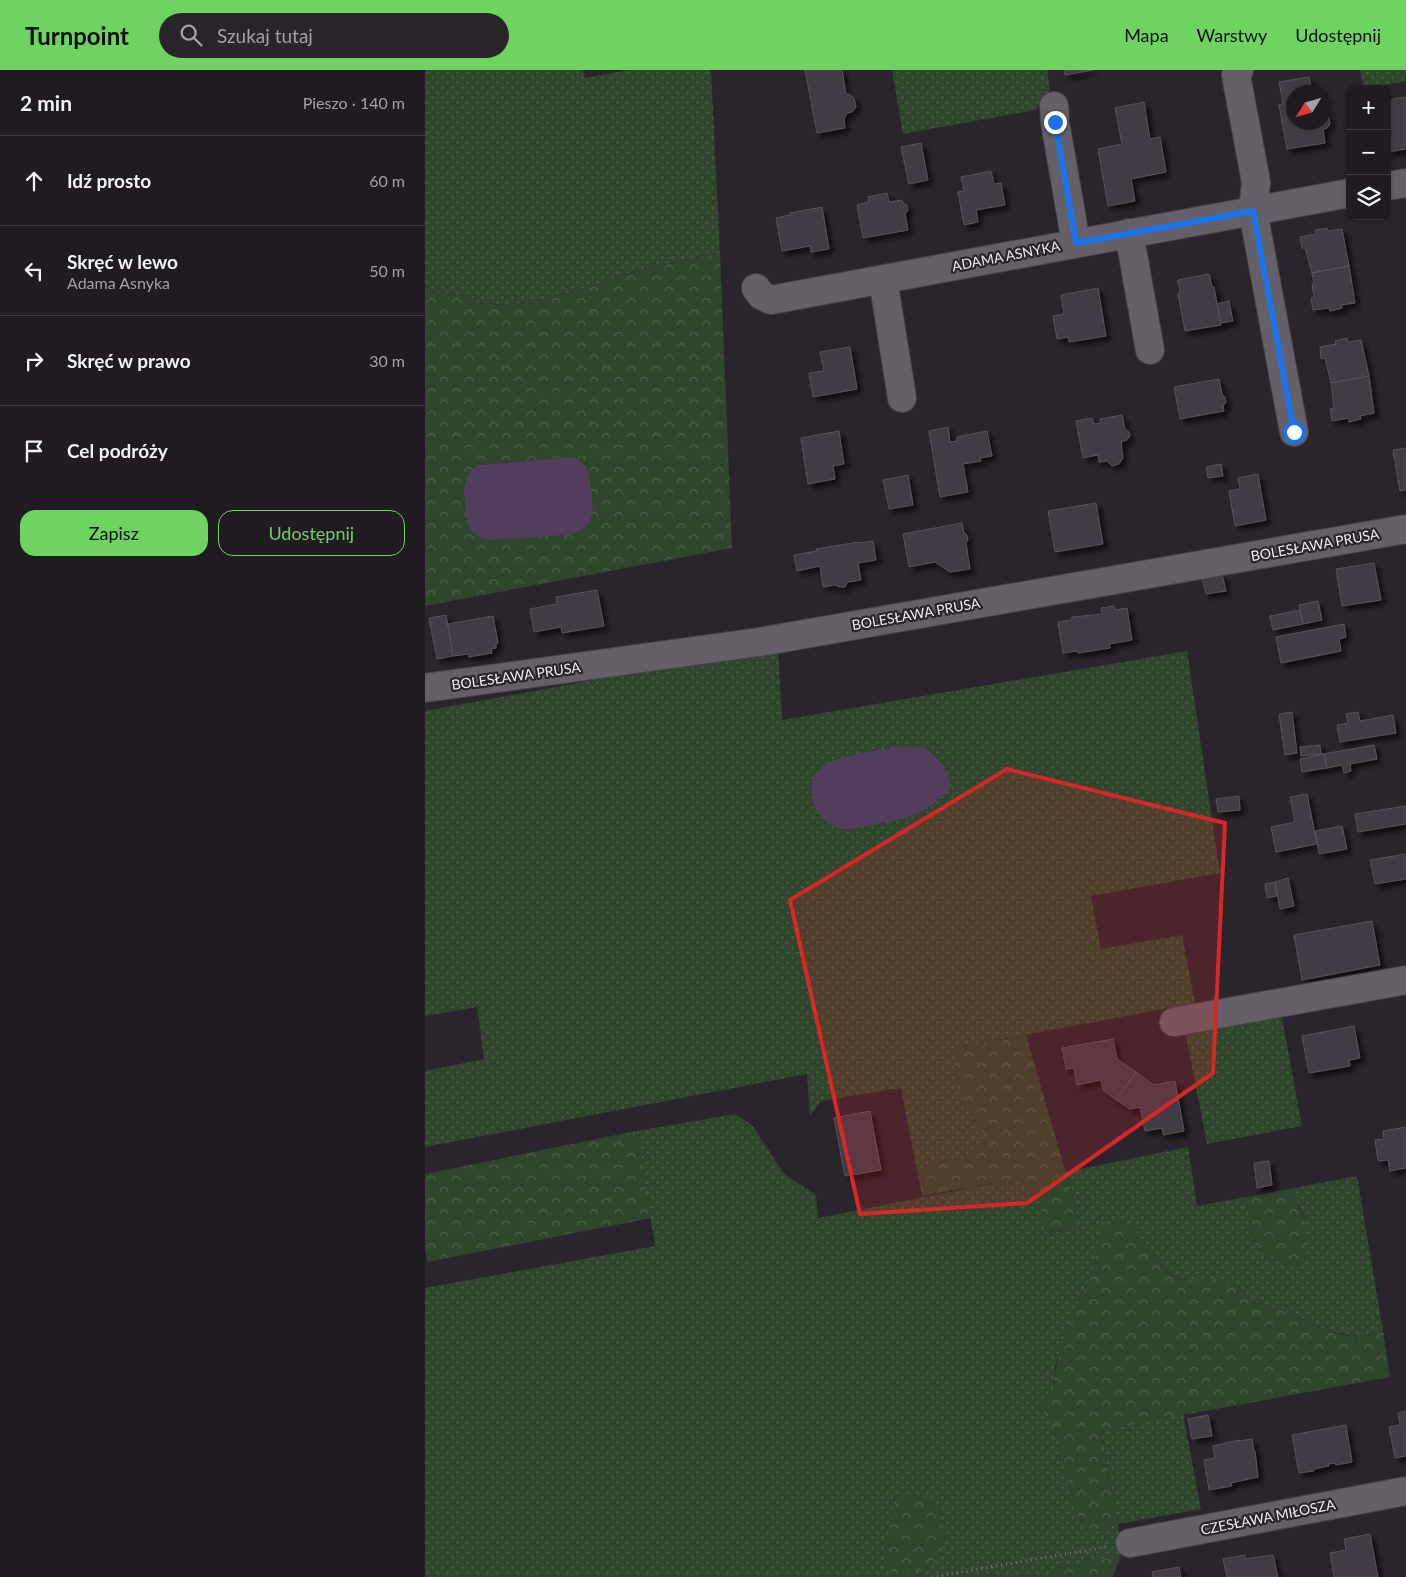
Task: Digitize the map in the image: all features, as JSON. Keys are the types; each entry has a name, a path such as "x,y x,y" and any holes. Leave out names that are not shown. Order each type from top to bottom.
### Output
{"street":[{"path":"1239,70 1236,75 1256,182 1253,211 1294,432"},
{"path":"1054,106 1055,122 1076,243"},
{"path":"1391,185 1406,183"},
{"name":"ADAMA ASNYKA","path":"756,288 761,295 771,300 1346,194"},
{"path":"1129,234 1150,350"},
{"path":"883,279 902,398"},
{"name":"BOLESŁAWA PRUSA","path":"425,688 759,642 1406,529"},
{"path":"1174,1022 1406,980"},
{"name":"CZESŁAWA MIŁOSZA","path":"1130,1543 1406,1491"}],"path":[{"path":"932,1577 1130,1543"}],"highlighted area":[{"path":"1007,769 1225,823 1213,1073 1027,1203 860,1214 790,900"}],"green space":[{"path":"425,70 583,70 585,78 629,70 711,70 720,253 624,274 593,287 533,302 497,305 459,295 431,291 425,286"},
{"path":"892,70 1047,70 1050,90 1036,110 903,134"},
{"path":"1360,70 1406,70 1406,81 1385,85 1363,85"},
{"path":"720,253 732,548 425,606 425,286 431,291 459,295 497,305 533,302 593,287 624,274","holes":["573,457 464,490 478,465"]},
{"path":"778,646 782,720 1187,651 1220,873 1091,896 1101,949 1182,935 1195,1003 954,1048 969,1111 980,1127 984,1142 973,1156 916,1166 901,1088 821,1101 810,1116 807,1074 425,1147 425,1071 484,1059 477,1007 425,1016 425,711"},
{"path":"1281,1013 1302,1126 1207,1144 1185,1031"},
{"path":"1026,1035 1081,1226 1045,1233 1041,1209 1036,1197 1022,1178 922,1196 916,1166 972,1156 984,1142 980,1127 956,1086 954,1048"},
{"path":"735,1114 752,1125 784,1174 816,1195 818,1218 1022,1178 1035,1192 1041,1208 1046,1233 1081,1226 1066,1172 1188,1147 1197,1206 1246,1197 1252,1238 1256,1246 1287,1265 1306,1228 1301,1209 1289,1189 1357,1176 1383,1331 1358,1338 1319,1328 1295,1315 1251,1301 1235,1285 1187,1280 1172,1275 1151,1256 1145,1247 1097,1253 1093,1272 1081,1296 1055,1366 1053,1427 1058,1438 1077,1516 1118,1524 1121,1556 1058,1568 1049,1577 425,1577 425,1288 655,1246 636,1131","holes":["893,1496 929,1569 886,1545 893,1514"]},
{"path":"636,1131 651,1218 428,1262 425,1251 425,1174"},
{"path":"1289,1189 1302,1215 1307,1234 1307,1244 1301,1263 1287,1265 1256,1246 1252,1238 1246,1197"},
{"path":"1129,1218 1151,1256 1172,1275 1187,1280 1217,1279 1235,1285 1251,1301 1295,1315 1319,1328 1339,1334 1358,1338 1383,1331 1390,1377 1101,1430 1118,1524 1086,1533 1077,1516 1058,1438 1039,1403 1053,1391 1059,1352 1074,1310 1094,1267 1099,1223"},
{"path":"1183,1414 1201,1509 1118,1524 1101,1430"},
{"path":"911,1493 933,1501 943,1522 944,1555 929,1569 894,1575 887,1564 885,1556 893,1513 893,1496"},
{"path":"1121,1556 1113,1577 1049,1577 1058,1568"}],"shaded area":[{"path":"573,457 584,465 589,478 592,516 585,527 577,532 565,535 485,540 474,534 467,524 464,490 468,474 478,465"},
{"path":"902,746 926,748 945,767 951,787 933,804 905,818 847,829 834,826 818,812 812,793 813,783 816,774 824,766 850,755"}],"building":[{"path":"805,70 842,70 846,94 854,98 856,107 852,112 847,113 844,119 845,128 817,133"},
{"path":"1064,70 1093,70 1065,75"},
{"path":"1309,77 1311,85 1286,85 1286,130 1323,130 1325,143 1287,149 1279,105 1283,104 1279,82"},
{"path":"1406,97 1406,149 1391,152 1391,130 1391,99"},
{"path":"1144,102 1150,139 1160,137 1166,172 1131,179 1135,201 1108,206 1098,149 1122,144 1115,108"},
{"path":"921,143 928,180 909,184 901,147"},
{"path":"991,171 994,184 1001,183 1005,205 976,210 978,222 964,225 958,192 964,191 961,177"},
{"path":"887,193 889,202 902,200 907,205 908,210 905,214 908,230 863,238 857,205 869,202 868,197"},
{"path":"822,207 829,249 811,252 810,246 782,251 776,218 790,215 790,213"},
{"path":"1327,228 1328,231 1342,229 1349,266 1312,273 1305,248 1302,248 1300,237 1316,234 1315,230"},
{"path":"1349,266 1355,303 1341,305 1342,308 1330,311 1329,308 1313,310 1311,298 1314,298 1312,284 1314,284 1312,273"},
{"path":"1209,274 1212,287 1214,287 1221,325 1185,331 1178,294 1180,293 1178,280"},
{"path":"1098,288 1106,336 1069,342 1068,337 1057,339 1053,316 1064,314 1061,295"},
{"path":"1229,301 1233,321 1221,323 1217,304"},
{"path":"1347,338 1348,342 1361,340 1369,376 1331,383 1325,358 1321,359 1320,347 1336,344 1335,341"},
{"path":"850,347 857,389 813,397 809,373 824,371 820,352"},
{"path":"1369,376 1374,413 1360,416 1361,419 1349,422 1349,418 1332,421 1330,409 1334,408 1331,383"},
{"path":"1219,379 1226,402 1223,406 1224,411 1180,419 1174,387"},
{"path":"1122,415 1125,429 1129,432 1130,436 1127,440 1121,442 1123,458 1119,464 1112,466 1107,461 1099,462 1098,455 1083,458 1076,421 1092,418 1094,424 1101,423 1100,419"},
{"path":"948,427 950,442 957,441 957,437 987,431 992,456 980,458 981,461 963,464 968,492 940,497 929,431"},
{"path":"839,431 844,464 833,466 835,479 808,484 801,438"},
{"path":"1406,448 1406,490 1400,491 1393,450"},
{"path":"1221,464 1223,476 1208,478 1206,467"},
{"path":"1258,474 1266,520 1235,526 1229,491 1240,489 1238,478"},
{"path":"908,475 913,505 889,509 883,480"},
{"path":"1096,503 1103,544 1055,552 1048,511"},
{"path":"962,523 968,540 966,543 970,569 950,572 935,562 909,567 903,534"},
{"path":"873,541 876,560 858,563 861,580 848,582 845,587 835,585 823,587 820,566 797,571 794,555 817,551 816,549"},
{"path":"1374,563 1381,600 1342,606 1336,569"},
{"path":"1222,574 1226,591 1206,594 1202,578"},
{"path":"597,590 604,626 562,633 561,627 534,632 530,609 557,604 556,597"},
{"path":"1318,601 1322,620 1303,624 1299,605"},
{"path":"1114,606 1115,610 1127,608 1132,640 1109,644 1110,648 1078,653 1077,651 1063,653 1058,622 1072,620 1072,617 1102,614 1101,608"},
{"path":"1300,610 1303,624 1273,630 1270,616"},
{"path":"446,615 453,656 437,659 429,618"},
{"path":"493,616 498,643 496,643 496,648 491,649 492,653 469,657 468,654 453,656 448,624"},
{"path":"1344,624 1346,637 1339,639 1341,651 1281,663 1276,637"},
{"path":"1292,712 1297,753 1285,755 1279,714"},
{"path":"1358,712 1360,721 1393,715 1396,733 1340,742 1337,725 1348,723 1346,714"},
{"path":"1320,745 1321,754 1301,756 1300,747"},
{"path":"1374,745 1377,759 1350,764 1351,771 1344,773 1342,765 1327,768 1324,754"},
{"path":"1324,754 1327,768 1302,772 1300,759"},
{"path":"1307,794 1317,844 1276,852 1271,827 1295,822 1290,797"},
{"path":"1239,796 1240,810 1218,812 1216,799"},
{"path":"1406,806 1406,824 1358,832 1355,814"},
{"path":"1342,826 1347,849 1319,854 1315,831"},
{"path":"1406,854 1406,879 1375,884 1370,860"},
{"path":"1288,878 1294,906 1280,909 1275,882"},
{"path":"1275,882 1277,896 1267,898 1265,884"},
{"path":"1372,921 1380,965 1302,980 1294,935"},
{"path":"1354,1026 1360,1058 1349,1060 1350,1066 1309,1073 1302,1036"},
{"path":"1113,1039 1117,1059 1136,1072 1116,1100 1103,1090 1101,1080 1077,1085 1074,1068 1066,1069 1062,1048"},
{"path":"1136,1072 1154,1085 1175,1081 1184,1131 1163,1135 1162,1128 1145,1131 1140,1107 1130,1109 1116,1100"},
{"path":"870,1111 881,1170 845,1176 834,1118"},
{"path":"1406,1127 1406,1168 1390,1171 1388,1160 1378,1161 1375,1140 1384,1139 1383,1131"},
{"path":"1269,1161 1272,1185 1257,1188 1254,1163"},
{"path":"1406,1411 1406,1456 1395,1458 1389,1427 1400,1425 1398,1413"},
{"path":"1208,1415 1212,1436 1192,1439 1188,1419"},
{"path":"1346,1425 1352,1462 1336,1465 1335,1463 1328,1464 1329,1466 1314,1469 1314,1471 1299,1473 1292,1435"},
{"path":"1252,1439 1258,1477 1231,1483 1232,1486 1209,1490 1204,1460 1215,1458 1213,1446"},
{"path":"1370,1534 1378,1577 1334,1577 1330,1553 1346,1550 1344,1539"},
{"path":"1245,1555 1245,1559 1273,1555 1278,1577 1227,1577 1223,1559"},
{"path":"1179,1567 1181,1577 1153,1577 1152,1572"}],"route":[{"path":"1055,122 1076,243 1253,211 1294,432"}]}
